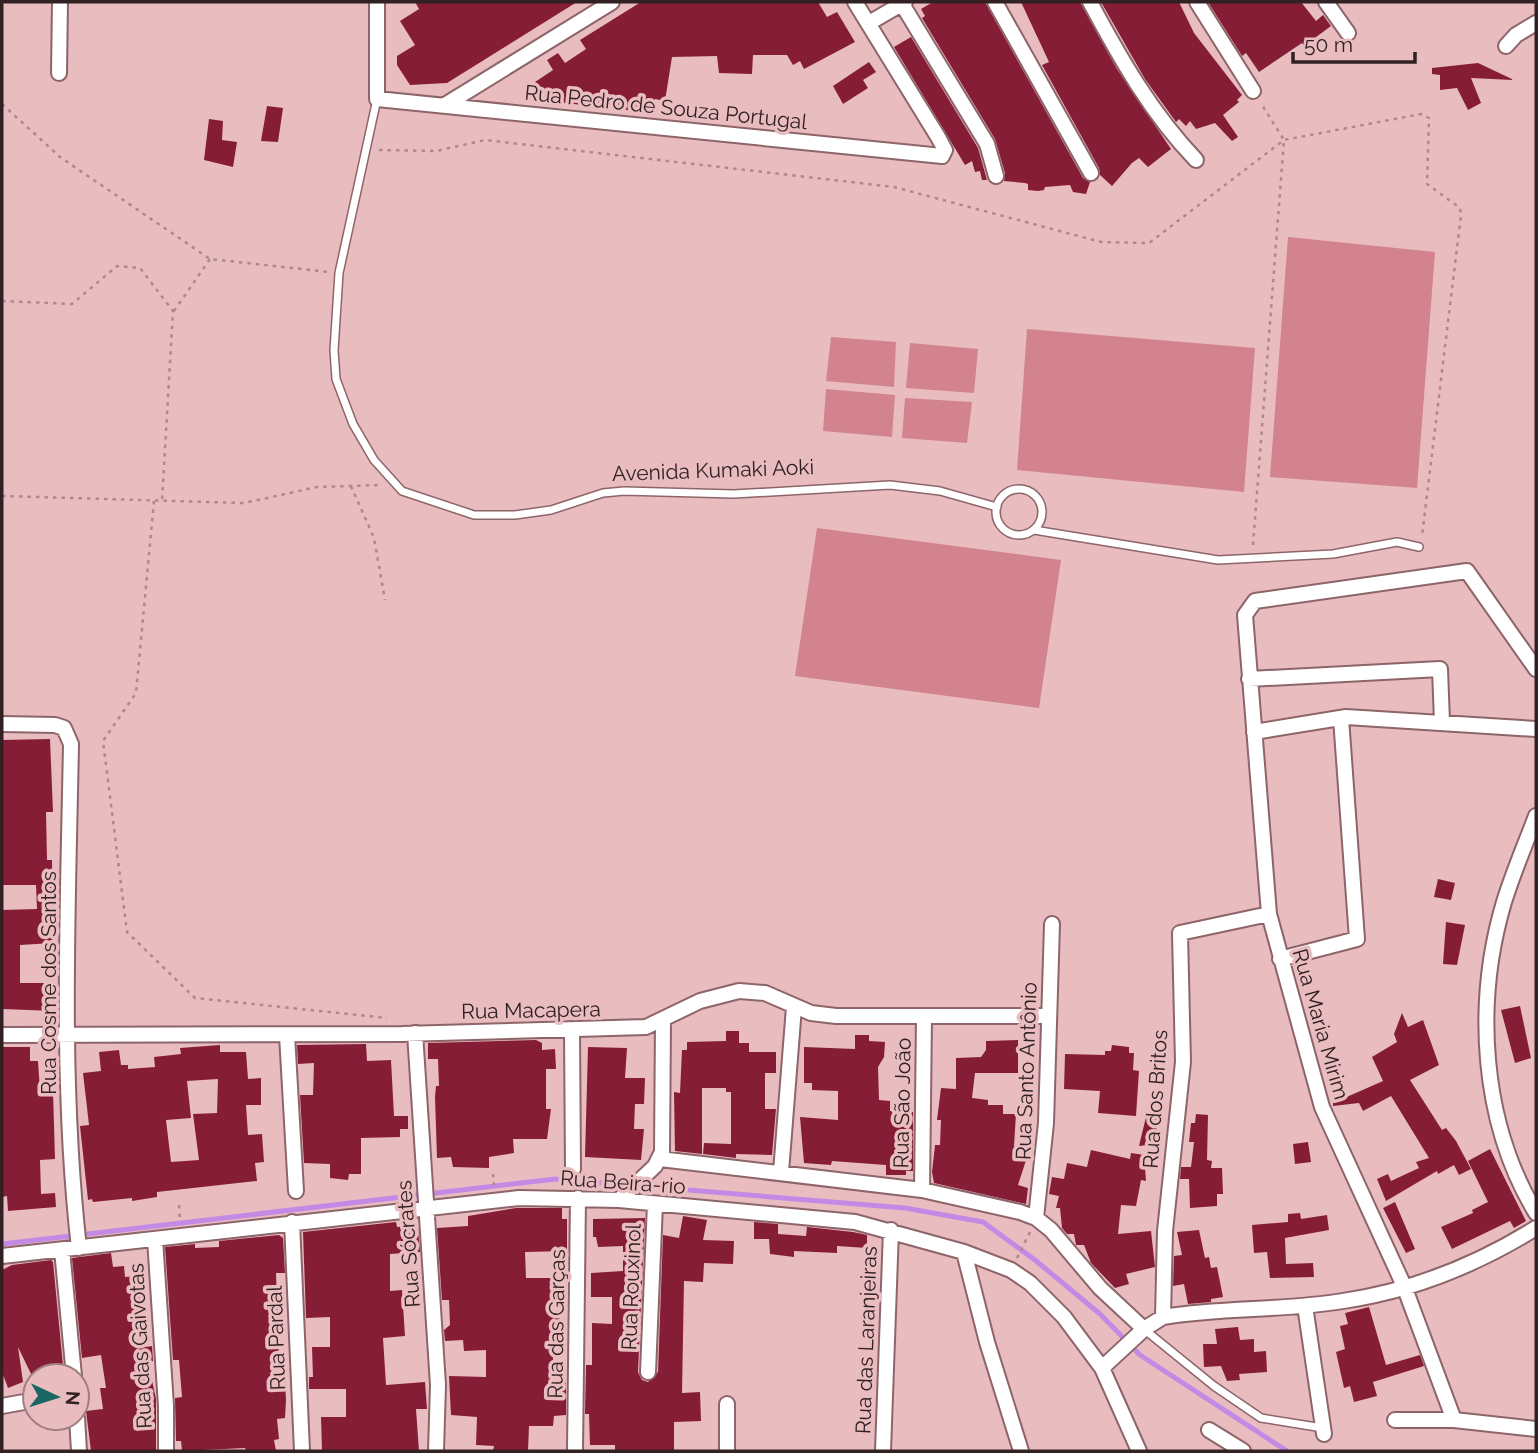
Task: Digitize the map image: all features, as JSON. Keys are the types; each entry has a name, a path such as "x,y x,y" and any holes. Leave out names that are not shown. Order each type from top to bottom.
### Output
{"street":[{"path":"59,73 60,2"},
{"name":"Avenida Kumaki Aoki","path":"377,2 377,99"},
{"path":"445,105 612,2"},
{"path":"855,2 869,23 904,3 987,144 996,176"},
{"path":"995,2 1091,173"},
{"path":"1090,2 1161,120 1196,160"},
{"path":"1197,2 1253,91"},
{"path":"1326,2 1348,33"},
{"name":"Rua Pedro de Souza Portugal","path":"377,99 935,157 944,155 945,150 869,23"},
{"path":"1506,46 1516,35 1536,23"},
{"name":"Rua Maria Mirim","path":"1454,1420 1404,1286 1322,1107 1280,959 1269,914 1245,615 1255,601 1467,571 1536,668"},
{"path":"1250,679 1440,669 1442,722"},
{"path":"1280,959 1357,939 1341,718"},
{"path":"1254,732 1341,718 1536,729"},
{"name":"Rua Cosme dos Santos","path":"2,724 55,725 64,728 71,744 68,1036 70,1137 79,1244"},
{"path":"1536,817 1504,902 1492,954 1488,1052 1493,1099 1502,1138 1536,1213"},
{"name":"Rua dos Britos","path":"1163,1317 1165,1231 1183,1062 1180,933 1269,914"},
{"name":"Rua Santo Antônio","path":"1035,1221 1046,1123 1052,925"},
{"name":"Rua Macapera","path":"2,1035 287,1035 646,1027 700,1001 739,991 765,993 794,1007 836,1016 1049,1016"},
{"path":"781,1172 794,1007"},
{"name":"Rua São João","path":"922,1190 924,1017"},
{"path":"622,1195 660,1160 663,1021"},
{"path":"572,1030 573,1169"},
{"name":"Rua Sócrates","path":"408,1033 427,1205 438,1385 436,1451"},
{"path":"287,1035 296,1191"},
{"path":"660,1160 922,1190 1003,1207 1035,1221 1141,1332"},
{"name":"Rua Beira-rio","path":"2,1256 62,1250 79,1244 155,1239 427,1205 519,1198 622,1195 655,1204 829,1218 891,1230 964,1252 1011,1270 1030,1283 1107,1364 1139,1451"},
{"name":"Rua das Garças","path":"575,1451 578,1198"},
{"name":"Rua Rouxinol","path":"649,1372 655,1204"},
{"name":"Rua Pardal","path":"292,1222 302,1451"},
{"path":"1107,1364 1141,1332 1163,1317 1344,1301 1404,1286 1499,1251 1536,1228"},
{"name":"Rua das Laranjeiras","path":"883,1451 891,1230"},
{"name":"Rua das Gaivotas","path":"155,1239 166,1406 166,1451"},
{"path":"62,1250 73,1362"},
{"path":"964,1252 987,1342 1021,1451"},
{"path":"1305,1306 1324,1431"},
{"path":"2,1406 21,1403"},
{"path":"727,1404 727,1451"},
{"path":"1395,1420 1454,1420 1536,1429"},
{"path":"1209,1430 1243,1451"},
{"path":"78,1432 79,1451"}],"lane":[{"name":"Avenida Kumaki Aoki","path":"377,99 339,274 334,350 336,379 353,424 374,460 402,491 431,503 474,515 515,515 551,510 603,493 624,491 734,494 890,485 940,491 997,507"},
{"path":"1034,530 1043,510 1032,492 1011,491 997,507 998,521 1007,532 1021,535 1034,530 1191,557 1252,559 1333,554 1397,542 1419,547"},
{"path":"1141,1332 1261,1418 1324,1431"}],"path":[{"path":"1252,559 1284,140 1253,91"},
{"path":"2,104 60,157 211,259 339,274"},
{"path":"365,149 436,151 485,140 894,187 1101,242 1149,243 1284,140 1421,114 1429,118 1427,184 1460,208 1461,215 1425,527 1419,547"},
{"path":"162,501 173,311 211,259"},
{"path":"2,301 72,304 117,266 140,268 173,311"},
{"path":"2,496 244,503 317,486 396,484"},
{"path":"351,486 374,538 386,600"},
{"path":"154,501 136,692 103,741 127,932 195,998 385,1016 408,1033"},
{"path":"179,1205 180,1213"},
{"path":"1013,1266 1035,1221"}],"shaded area":[{"path":"1288,237 1435,252 1417,488 1270,477"},
{"path":"1027,329 1255,348 1244,492 1017,470"},
{"path":"831,337 896,342 894,387 826,381"},
{"path":"910,343 978,349 974,393 906,388"},
{"path":"826,389 895,395 892,437 823,431"},
{"path":"905,398 972,402 967,443 902,438"},
{"path":"817,528 1061,560 1039,708 795,676"}],"building":[{"path":"415,2 577,2 447,83 410,85 397,65 397,56 415,45 400,21 419,9"},
{"path":"641,2 818,2 827,17 837,12 855,42 804,69 800,61 793,65 787,55 753,55 752,74 719,73 717,56 672,57 665,101 655,99 654,113 547,101 535,82 553,70 547,60 558,53 565,63 586,49 580,40"},
{"path":"933,2 985,2 1083,178 1090,182 1086,194 1073,192 1070,185 1045,187 1044,190 1038,191 1028,190 1028,184 1025,183 1004,181 1005,173 995,139 922,18 925,16 921,9"},
{"path":"1021,2 1080,2 1117,69 1171,149 1148,167 1139,158 1112,186 1100,175 1099,168 1042,65 1049,62"},
{"path":"1101,2 1179,2 1194,33 1242,95 1237,100 1239,102 1223,115 1238,137 1232,141 1215,123 1196,129 1190,121 1186,126 1179,119 1176,122 1145,79"},
{"path":"1208,2 1301,2 1316,21 1323,15 1331,26 1304,46 1302,43 1259,72 1246,53 1242,56"},
{"path":"911,37 978,148 987,180 982,180 980,171 975,172 972,161 965,165 894,47"},
{"path":"869,62 876,72 863,80 868,88 843,104 833,86"},
{"path":"1478,63 1514,80 1471,78 1481,103 1468,110 1457,88 1440,90 1440,75 1432,74 1432,68"},
{"path":"267,106 283,108 278,142 261,141"},
{"path":"209,119 223,121 222,140 237,142 233,167 204,160"},
{"path":"50,739 53,812 46,812 47,860 52,860 53,943 20,945 20,983 53,983 54,1011 2,1009 2,910 37,909 36,885 2,885 2,740"},
{"path":"1438,879 1455,883 1451,900 1434,897"},
{"path":"1446,922 1465,925 1457,965 1443,964"},
{"path":"1520,1006 1531,1058 1515,1063 1501,1010"},
{"path":"1402,1013 1408,1027 1423,1020 1439,1065 1410,1080 1442,1130 1446,1128 1456,1141 1471,1169 1459,1175 1454,1165 1438,1174 1437,1171 1386,1201 1377,1179 1388,1174 1391,1181 1419,1168 1416,1162 1429,1158 1391,1096 1363,1111 1359,1103 1333,1106 1333,1103 1383,1081 1372,1057 1397,1042 1394,1034"},
{"path":"726,1031 739,1031 739,1043 749,1043 749,1052 776,1052 776,1073 765,1073 765,1109 776,1109 772,1155 736,1154 736,1158 703,1154 704,1143 731,1144 731,1092 726,1092 726,1088 702,1088 702,1154 675,1151 674,1092 680,1093 682,1050 687,1050 687,1042 726,1041"},
{"path":"855,1035 869,1035 869,1041 885,1042 884,1057 878,1067 879,1100 890,1101 890,1111 913,1112 913,1171 906,1171 906,1175 886,1175 886,1165 832,1161 831,1165 804,1163 800,1117 838,1120 838,1091 812,1090 812,1083 804,1083 804,1047 855,1049"},
{"path":"536,1040 542,1043 542,1050 555,1049 556,1069 546,1069 546,1109 551,1109 547,1139 513,1139 514,1153 489,1157 489,1168 453,1167 451,1157 437,1158 435,1097 436,1086 439,1086 438,1059 428,1059 428,1043"},
{"path":"1018,1040 1018,1073 975,1073 972,1098 988,1100 988,1105 1003,1105 1003,1114 1016,1114 1014,1146 1029,1151 1018,1185 1028,1188 1026,1204 934,1183 932,1172 935,1145 940,1145 941,1120 937,1120 941,1088 956,1089 956,1058 981,1057 986,1050 986,1041"},
{"path":"366,1044 367,1061 391,1060 394,1116 408,1116 408,1129 400,1129 400,1137 361,1138 361,1174 349,1174 348,1180 330,1178 330,1164 304,1163 300,1095 313,1095 314,1063 298,1064 297,1045"},
{"path":"220,1045 220,1052 246,1052 248,1079 261,1078 261,1105 246,1105 248,1135 262,1134 264,1162 255,1163 257,1181 157,1192 157,1197 132,1201 132,1198 93,1202 92,1199 88,1200 80,1126 89,1125 83,1073 101,1071 99,1052 119,1050 121,1065 128,1065 128,1069 155,1067 154,1057 181,1054 180,1048","holes":["218,1079 217,1113 193,1114 199,1160 171,1162 166,1120 191,1118 187,1081"]},
{"path":"1112,1045 1129,1047 1129,1053 1134,1053 1133,1070 1139,1071 1136,1116 1098,1113 1100,1091 1064,1089 1065,1054 1105,1055 1105,1051 1111,1051"},
{"path":"2,1047 30,1047 30,1061 38,1061 40,1091 53,1091 55,1159 40,1160 41,1194 55,1193 56,1207 8,1211 7,1196 2,1197"},
{"path":"588,1047 627,1048 625,1078 645,1078 644,1104 635,1104 634,1129 644,1129 641,1160 585,1157"},
{"path":"1196,1114 1208,1115 1207,1160 1212,1161 1211,1168 1222,1168 1223,1194 1217,1194 1217,1206 1190,1208 1189,1179 1180,1179 1181,1167 1191,1167 1194,1142 1189,1142 1191,1123 1195,1123"},
{"path":"1146,1117 1158,1119 1155,1144 1139,1146"},
{"path":"1308,1142 1311,1162 1295,1164 1293,1144"},
{"path":"1490,1149 1526,1221 1514,1228 1510,1221 1452,1249 1441,1227 1473,1213 1472,1210 1488,1202 1468,1161"},
{"path":"1091,1150 1130,1159 1131,1153 1144,1155 1146,1181 1141,1180 1136,1206 1121,1205 1118,1234 1151,1231 1155,1267 1126,1274 1129,1284 1115,1288 1091,1263 1084,1245 1076,1245 1074,1234 1067,1234 1062,1228 1060,1208 1056,1208 1059,1196 1049,1194 1052,1177 1064,1179 1067,1163 1087,1167"},
{"path":"1395,1202 1415,1249 1406,1253 1383,1208"},
{"path":"516,1208 562,1208 562,1219 567,1219 567,1251 525,1252 526,1278 551,1278 552,1309 557,1309 561,1323 564,1323 564,1349 553,1349 553,1379 566,1379 566,1415 554,1416 553,1426 529,1426 528,1451 493,1451 494,1446 476,1445 477,1417 451,1415 449,1376 486,1377 486,1350 464,1351 463,1340 445,1341 444,1330 450,1325 449,1300 442,1300 437,1228 468,1226 468,1216"},
{"path":"1300,1213 1301,1219 1327,1215 1329,1230 1285,1238 1286,1264 1313,1263 1314,1277 1270,1278 1267,1252 1254,1253 1252,1225 1288,1222 1288,1214"},
{"path":"683,1216 707,1220 703,1240 734,1241 733,1264 704,1263 703,1282 684,1281 682,1393 700,1392 701,1421 674,1422 674,1451 615,1451 615,1445 590,1445 589,1414 585,1414 586,1365 592,1365 592,1323 612,1324 612,1297 591,1297 591,1273 623,1271 623,1246 598,1247 596,1237 593,1237 593,1219 645,1218 638,1372 642,1380 648,1382 658,1372 663,1235 679,1238"},
{"path":"396,1222 397,1227 412,1226 413,1230 418,1229 420,1252 390,1254 390,1291 402,1290 405,1336 383,1338 386,1385 425,1382 427,1409 416,1409 419,1451 322,1451 321,1417 346,1417 346,1389 309,1389 309,1377 313,1377 312,1347 330,1347 330,1317 306,1318 303,1232"},
{"path":"754,1222 778,1224 778,1234 806,1236 807,1227 867,1235 867,1248 837,1246 837,1253 794,1251 794,1257 770,1254 769,1239 754,1239"},
{"path":"1199,1230 1205,1258 1209,1257 1211,1268 1217,1267 1223,1297 1211,1299 1211,1302 1188,1304 1184,1284 1173,1286 1174,1256 1182,1255 1177,1232"},
{"path":"279,1235 283,1238 285,1273 276,1273 277,1305 283,1308 284,1324 278,1325 279,1367 284,1367 286,1400 285,1418 277,1419 279,1439 274,1440 276,1451 246,1451 245,1448 182,1451 181,1441 176,1441 175,1398 182,1397 179,1360 173,1360 165,1247 195,1244 195,1248 219,1247 219,1241"},
{"path":"111,1253 113,1267 124,1266 125,1277 137,1276 146,1347 152,1346 153,1361 148,1362 156,1399 156,1451 91,1451 89,1432 91,1432 91,1410 103,1409 100,1388 106,1388 101,1355 82,1358 72,1258"},
{"path":"51,1260 53,1262 63,1362 25,1362 18,1347 21,1383 8,1388 2,1372 2,1270 12,1265"},
{"path":"1369,1307 1386,1365 1420,1355 1424,1366 1373,1382 1377,1396 1354,1402 1350,1386 1344,1388 1336,1352 1345,1349 1340,1326 1348,1324 1345,1313"},
{"path":"1238,1327 1240,1340 1254,1339 1254,1352 1266,1351 1267,1372 1239,1374 1240,1380 1227,1381 1221,1366 1204,1367 1203,1344 1217,1344 1215,1329"}],"waterway":[{"path":"2,1244 555,1179 905,1208 983,1222 1035,1260 1100,1314 1140,1355 1287,1451"}]}
